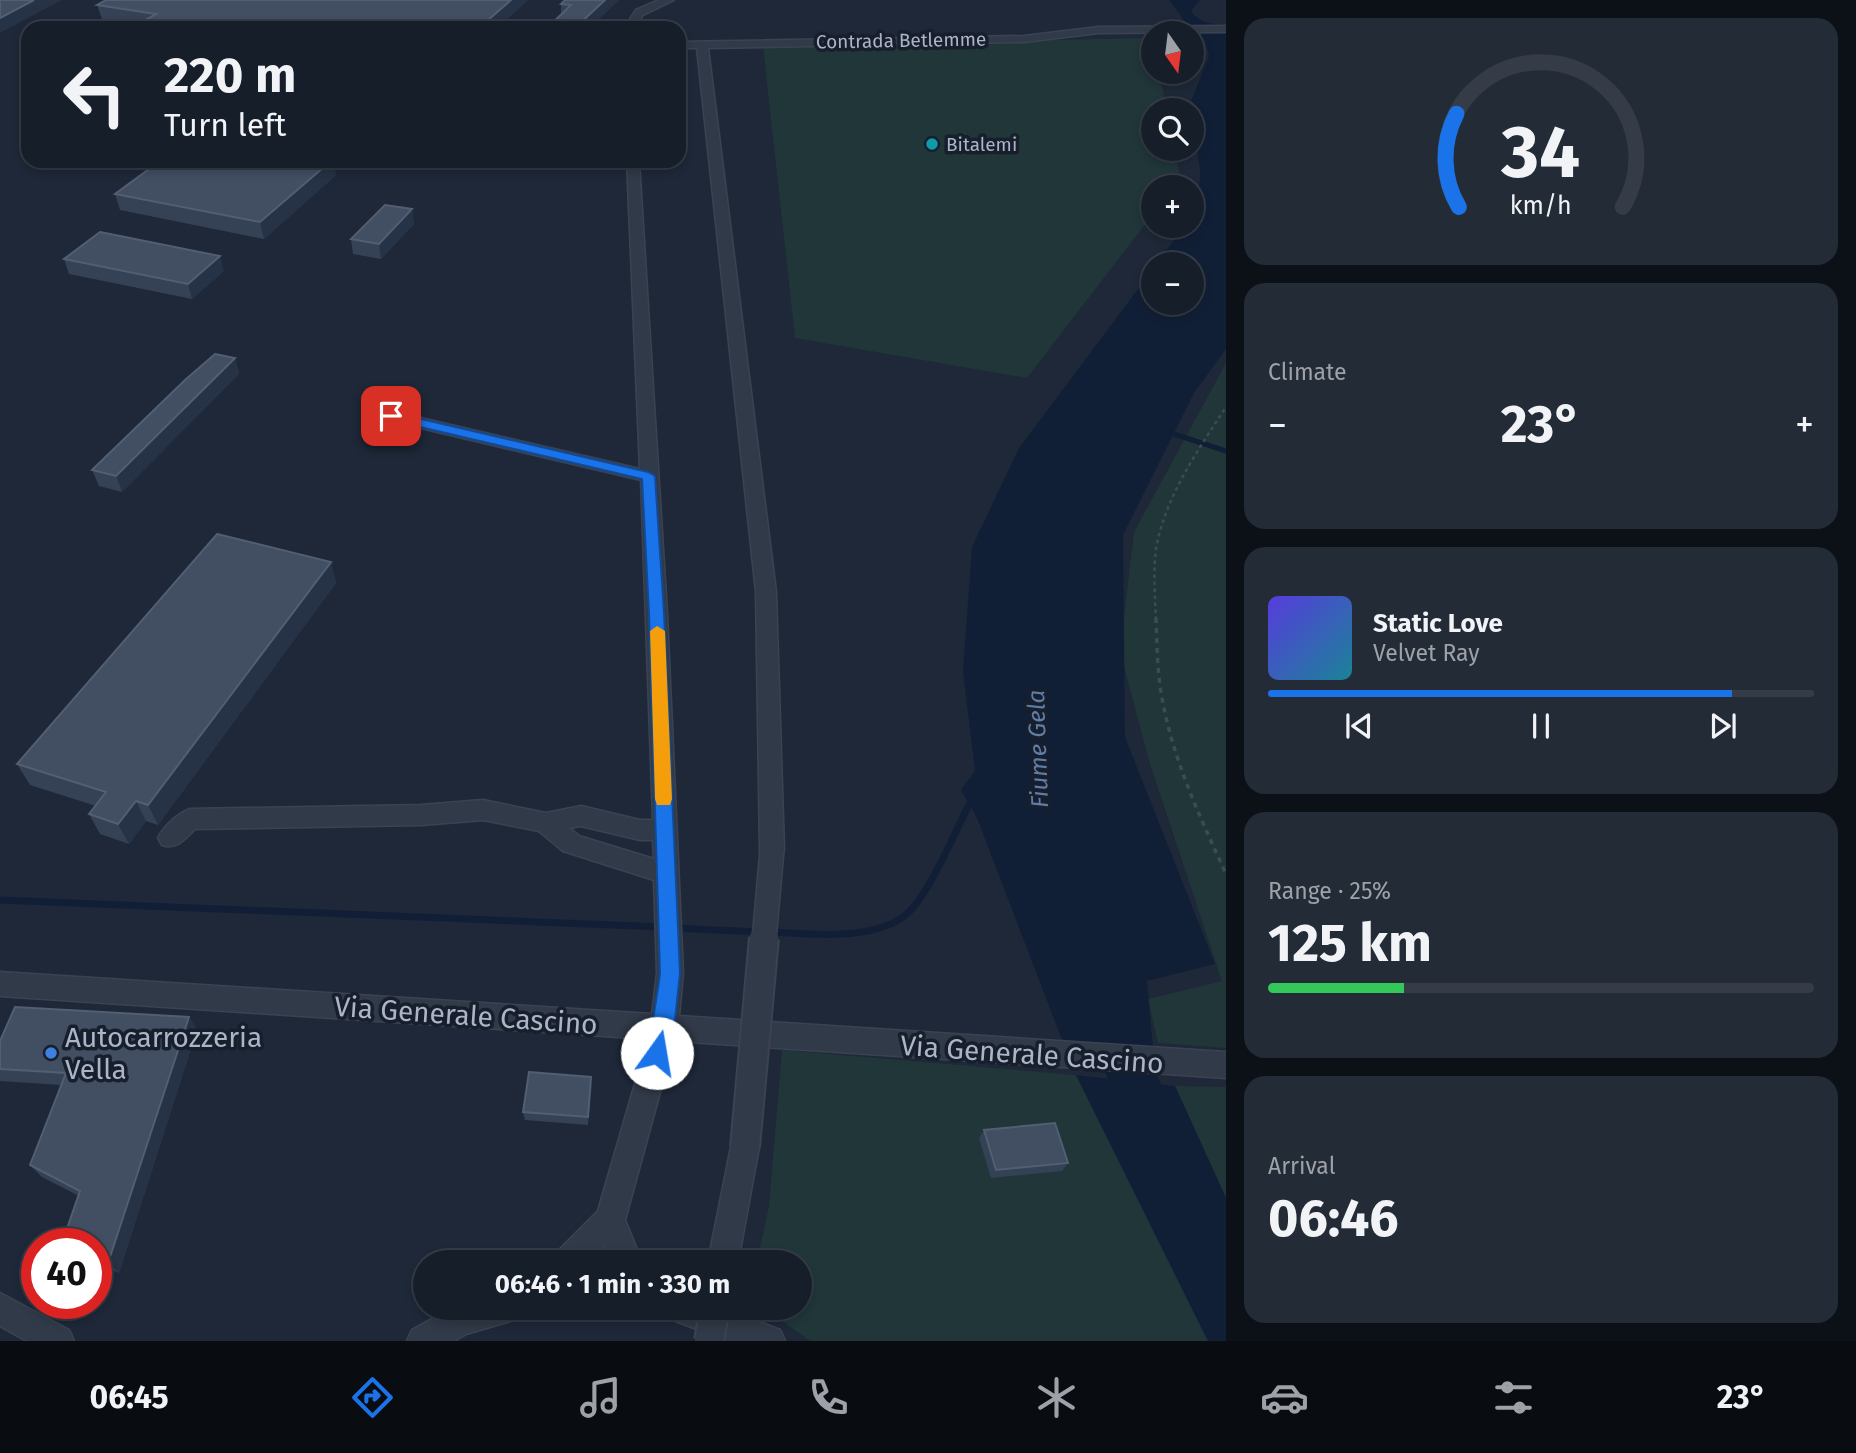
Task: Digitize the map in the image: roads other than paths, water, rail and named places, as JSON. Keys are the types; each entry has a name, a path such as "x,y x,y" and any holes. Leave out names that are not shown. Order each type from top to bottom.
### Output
{"street":[{"path":"631,21 645,8 669,0"},
{"name":"Contrada Betlemme","path":"686,45 1024,39 1099,30 1226,29"},
{"path":"702,44 766,592 772,850 745,1147 725,1247"},
{"path":"581,1250 610,1220 664,1029 670,973 633,168"},
{"path":"391,416 648,476"},
{"path":"170,838 190,819 421,815 483,810 546,823 581,816 640,830 665,830"},
{"path":"546,823 571,844 666,883"},
{"name":"Via Generale Cascino","path":"0,985 1220,1065"},
{"path":"610,1220 622,1250"},
{"path":"0,1309 58,1341"},
{"path":"423,1341 460,1320"},
{"path":"713,1320 769,1341"},
{"path":"709,1341 713,1320"}],"water":[{"path":"1169,0 1200,0 1191,11 1204,21 1185,21"},
{"path":"1204,21 1226,25 1226,349 1194,393 1123,535 1125,737 1215,964 1147,981 1153,1047 1064,1045 977,818 961,790 975,771 963,671 972,547 1019,448 1141,285 1141,315 1204,315 1204,252 1165,252 1176,238 1204,238 1204,175 1200,175 1198,161 1204,161 1204,98 1192,98 1198,84 1204,84 1204,69 1209,56"},
{"path":"1076,1075 1175,1086 1226,1198 1226,1341 1208,1341"}],"waterway":[{"path":"1174,434 1226,451"},
{"path":"771,932 857,933 889,925 903,917 922,896 931,881 969,805"},
{"path":"0,900 662,927"},
{"path":"673,928 760,932"},
{"name":"Fiume Gela","path":"1109,1025 1156,1129"}],"place":[{"name":"Bitalemi","path":"932,144"},
{"name":"Autocarrozzeria Vella","path":"51,1053"}]}
